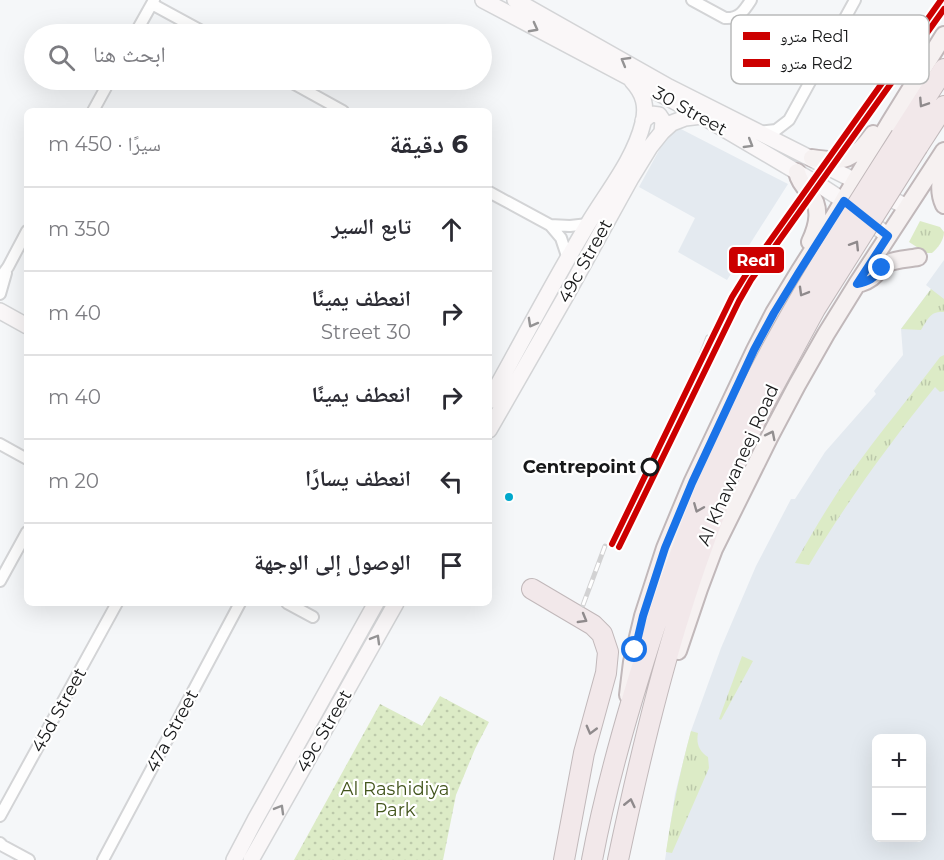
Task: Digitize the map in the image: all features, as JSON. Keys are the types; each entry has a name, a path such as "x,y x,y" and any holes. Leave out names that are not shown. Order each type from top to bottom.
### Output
{"highway":[{"name":"Al Khawaneej Road","path":"592,860 629,710 662,607 717,461 815,309 903,135 944,69"},
{"name":"Al Khawaneej Road","path":"903,135 944,106"},
{"name":"Al Khawaneej Road","path":"618,860 665,664 695,565 755,401"},
{"path":"532,589 598,629 605,639 608,652 606,673 584,753 564,860"}],"main road":[{"path":"929,59 944,35"},
{"path":"812,158 832,161 844,160 854,155 865,145 883,118 903,100 913,84"},
{"path":"629,710 630,674 643,616 678,516 754,350 774,313 856,181 903,135 903,100"},
{"path":"903,135 888,131 876,165 880,177 895,189 907,190 920,186"},
{"path":"646,737 662,707 691,612 724,528 826,333 944,151"},
{"path":"944,167 940,193 944,206"},
{"path":"797,172 800,182 813,198 818,216 815,230 802,257 799,272"},
{"path":"857,284 869,280 889,263 918,257"}],"street":[{"name":"30 Street","path":"483,0 702,116 844,201 888,236"},
{"path":"692,0 725,18 731,17"},
{"path":"738,15 751,0"},
{"path":"847,15 855,0"},
{"name":"30 Street","path":"517,1 669,87 908,207"},
{"path":"141,24 153,2 190,24"},
{"path":"627,77 641,93 644,121"},
{"path":"759,132 776,130 789,120 809,84"},
{"path":"95,108 105,90"},
{"path":"305,90 338,108"},
{"path":"644,121 651,114 659,114 663,121 663,132"},
{"name":"49c Street","path":"492,424 650,147 672,123 681,119 702,116"},
{"name":"49c Street","path":"493,383 621,170 638,139 644,121"},
{"path":"553,318 556,297 615,193 621,170"},
{"path":"492,194 550,225 561,238 568,259"},
{"path":"550,225 588,224"},
{"path":"0,278 24,237"},
{"path":"0,294 8,267"},
{"path":"0,311 24,324"},
{"path":"492,423 501,397 493,383"},
{"path":"0,444 24,457"},
{"path":"0,580 24,537"},
{"name":"45d Street","path":"0,816 115,606"},
{"name":"47a Street","path":"103,860 238,606"},
{"path":"293,606 313,617"},
{"name":"49c Street","path":"234,860 374,606"},
{"name":"49c Street","path":"251,860 394,606"},
{"path":"312,751 304,751 302,745 322,710 337,673"},
{"path":"0,843 28,860"}],"shaded area":[{"path":"679,128 788,184 727,280 678,252 695,218 639,187 669,132"},
{"path":"944,260 944,860 665,860 675,794 691,731 721,648 756,566 791,499 795,499 825,452 876,394 874,391 903,355 901,329 931,289 926,285"}],"green space":[{"path":"920,221 940,227 944,232 940,244 932,253 926,253 909,242"},
{"path":"931,289 944,299 944,312 932,314 921,330 901,329"},
{"path":"944,355 944,391 940,392 935,387 918,408 853,496 809,565 795,563 851,473 940,357"},
{"path":"742,656 753,661 721,720 719,719"},
{"name":"Al Rashidiya Park","path":"440,696 489,722 456,795 443,860 294,860 380,704 422,726"},
{"path":"691,731 698,733 697,741 700,750 708,757 709,768 672,853 666,852 683,761"}],"railway":[{"path":"686,394 708,337"},
{"path":"583,605 605,546"}],"metro line":[{"name":"Red1","path":"929,17 941,0"},
{"name":"Red2","path":"929,30 944,9"},
{"name":"Red1","path":"612,544 732,297 881,84"},
{"name":"Red2","path":"619,547 751,280 891,84"}],"place":[{"name":"Centrepoint","path":"650,467"}],"route":[{"path":"635,650 643,616 665,548 692,483 754,350 774,313 844,201 888,236 857,284 874,277 882,268"}]}
